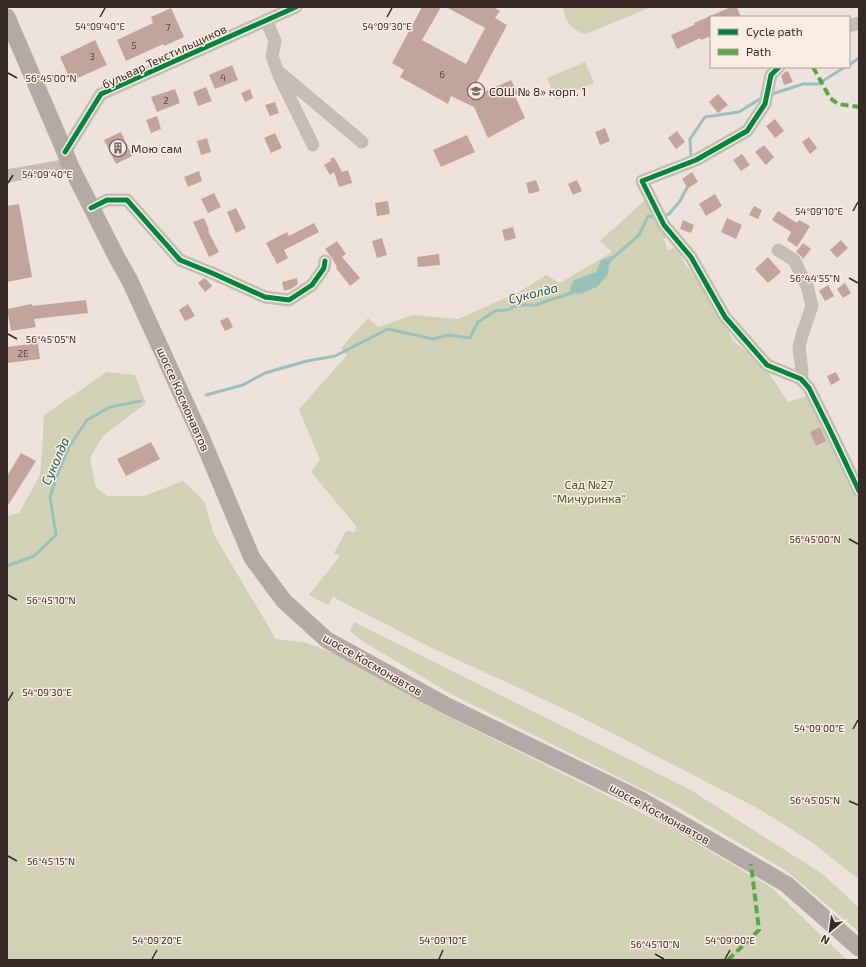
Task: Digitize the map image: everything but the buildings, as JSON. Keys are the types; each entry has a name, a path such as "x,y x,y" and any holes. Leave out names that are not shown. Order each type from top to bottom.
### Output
{"main road":[{"name":"шоссе Космонавтов","path":"7,17 68,159 91,208 134,288 202,439 252,558 284,601 327,640 447,706 641,800 786,884 859,948"}],"street":[{"name":"бульвар Текстильщиков","path":"68,159 101,94 296,7"},
{"path":"266,20 275,41 272,56 277,71 313,145"},
{"path":"778,68 771,75 765,104 746,131 696,160 642,181 664,225 691,257 725,317 767,365 801,379 808,388 859,491"},
{"path":"277,71 362,142"},
{"path":"7,176 68,159"},
{"path":"91,208 107,200 127,200 180,260 265,297 289,300 312,284 324,268 325,261"},
{"path":"778,250 794,260 807,286 812,306 799,347 802,372 801,379"}],"green space":[{"path":"563,7 651,7 586,34 577,31 570,25 565,16"},
{"path":"585,62 594,83 556,100 547,78"},
{"name":"Сад №27 \"Мичуринка\"","path":"645,200 667,237 664,239 668,251 676,246 685,264 707,291 733,341 763,364 788,402 807,396 859,502 859,879 810,841 757,808 575,714 432,648 333,597 328,605 309,595 340,556 334,553 346,531 355,532 356,526 311,472 320,460 299,409 347,355 341,348 368,318 378,327 413,315 458,319 519,292 546,275 560,283 612,252 600,241"},
{"path":"107,372 135,375 146,403 103,436 90,458 96,487 107,496 144,496 183,481 204,501 214,535 276,639 304,642 352,660 441,713 664,824 772,888 847,960 7,960 7,516 19,513 40,475 44,415"},
{"path":"354,622 689,789 824,875 859,908 859,932 785,870 674,805 451,694 364,642 350,631"}],"water":[{"path":"617,254 609,265 608,274 597,287 580,294 571,293 570,288 574,280 596,272 601,260"}],"waterway":[{"name":"Суколда","path":"850,64 859,58"},
{"name":"Суколда","path":"772,94 803,84 818,84 843,68"},
{"name":"Суколда","path":"691,159 690,139 705,117 739,112 763,97"},
{"name":"Суколда","path":"663,216 669,214 680,201 689,184"},
{"name":"Суколда","path":"614,257 639,235 648,216 656,217"},
{"name":"Суколда","path":"206,395 243,385 265,373 307,361 335,356 388,329 433,339 449,335 470,338 478,322 495,311 507,310 518,305 535,305 574,291"},
{"name":"Суколда","path":"7,566 34,556 56,535 50,497 69,447 87,420 110,407 141,401"}],"marked path":[{"path":"814,68 830,98 838,104 859,107"},
{"path":"728,960 759,930 751,864"}],"cycle path":[{"path":"65,152 101,94 296,7"},
{"path":"778,68 771,75 765,104 747,131 696,160 642,181 664,225 691,257 725,317 767,365 801,379 809,388 859,491"},
{"path":"91,208 107,200 127,200 180,260 265,297 289,300 312,285 324,268 325,261"}],"place":[{"name":"СОШ № 8» корп. 1","path":"476,91"},
{"name":"Мою сам","path":"118,148"}]}
